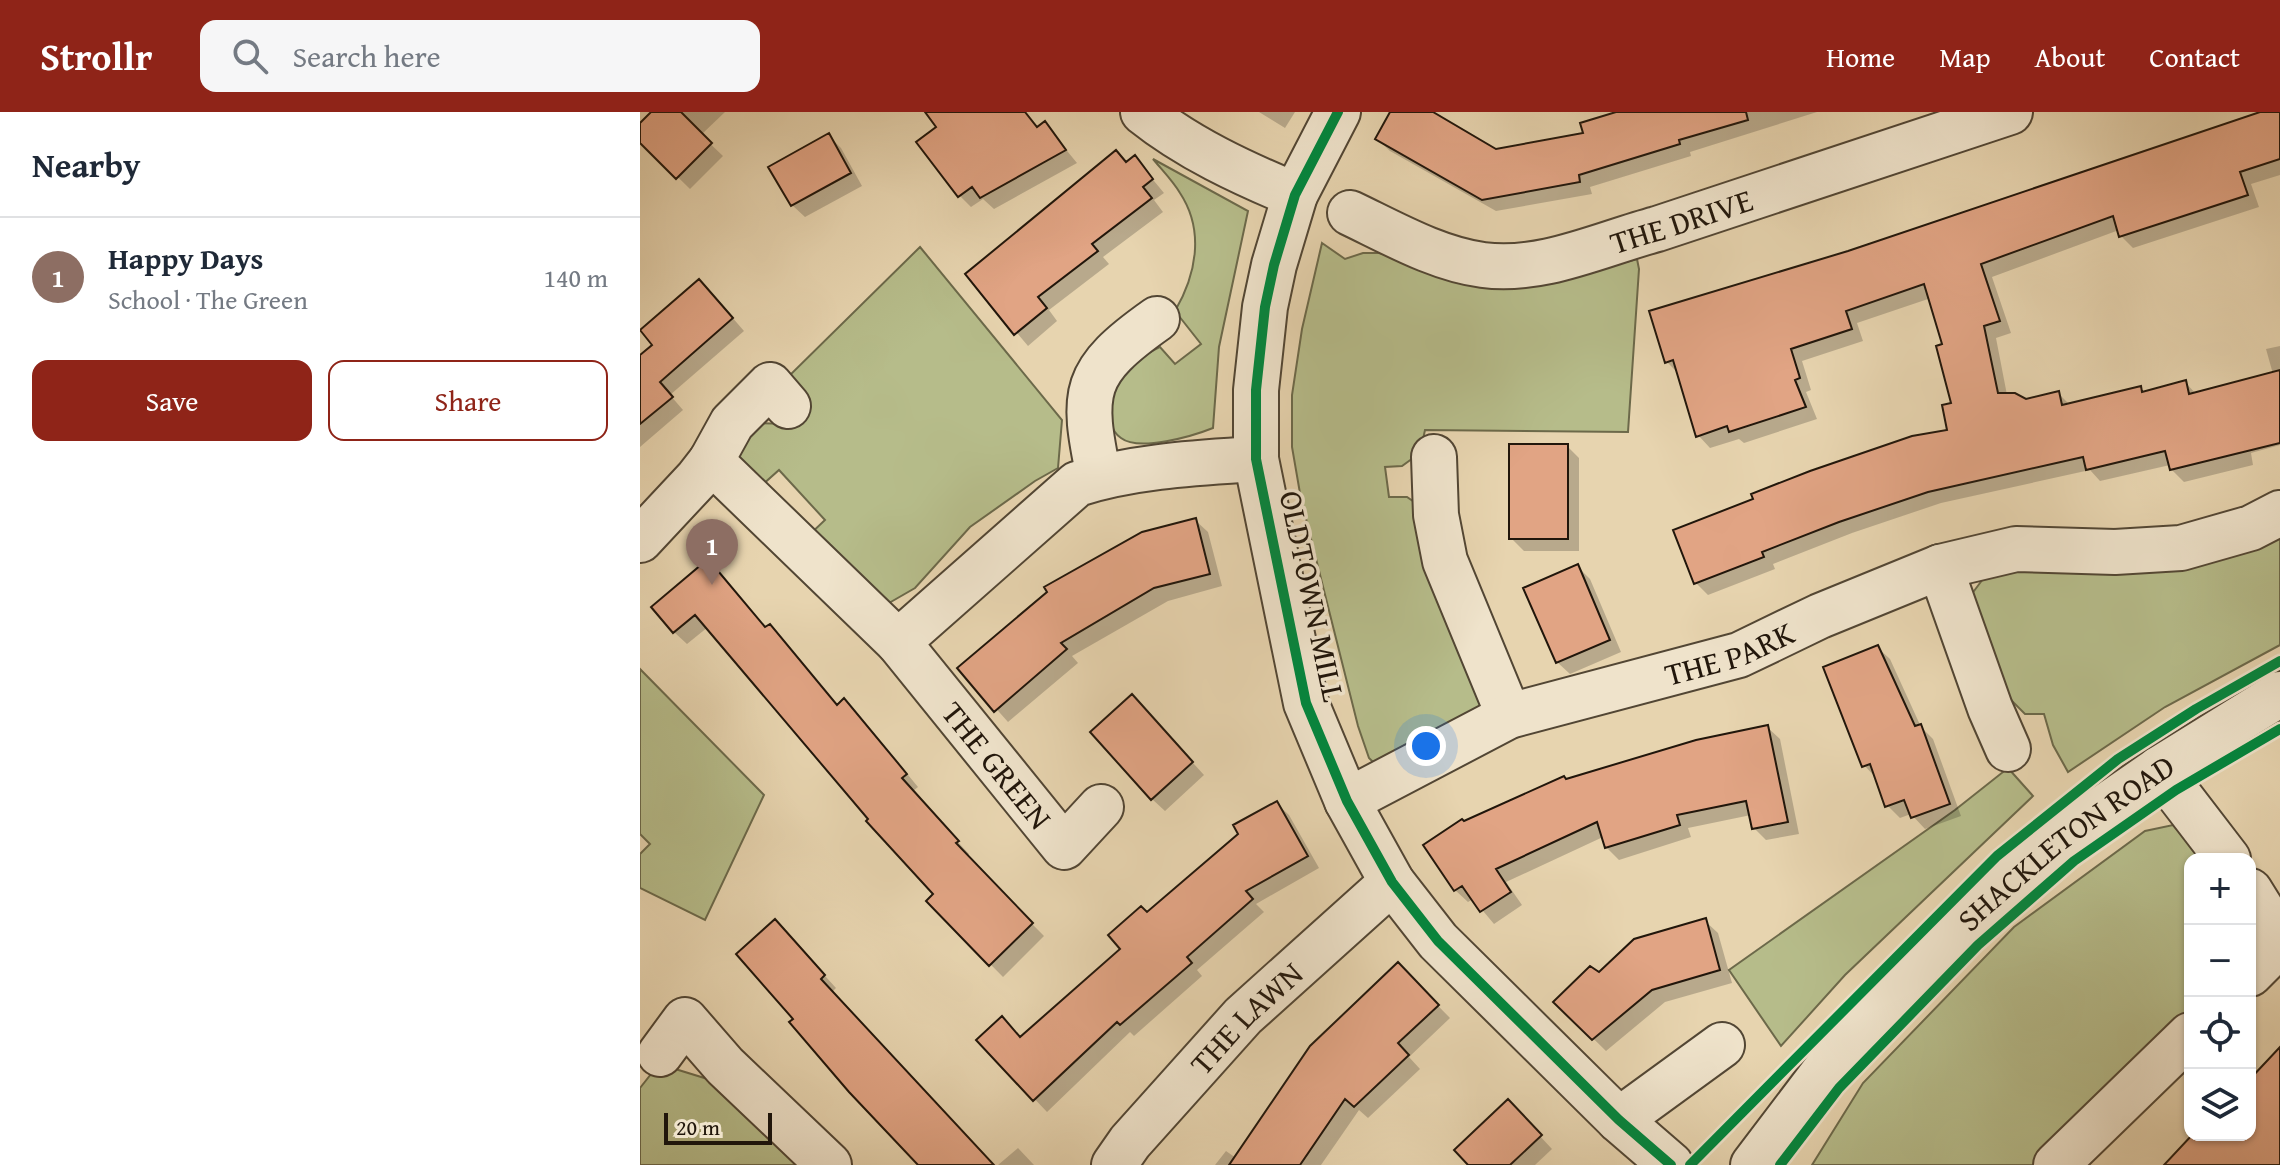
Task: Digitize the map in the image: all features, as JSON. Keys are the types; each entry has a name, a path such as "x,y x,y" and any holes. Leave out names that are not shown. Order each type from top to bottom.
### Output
{"street":[{"path":"1143,112 1164,129 1207,154 1295,195"},
{"name":"OLDTOWN MILL","path":"1338,112 1295,195 1265,307 1256,390 1256,459 1306,703 1347,801 1392,882 1438,941 1638,1148"},
{"name":"THE DRIVE","path":"1350,213 1457,260 1484,265 1524,265 1657,229 2010,112"},
{"path":"1099,477 1088,415 1093,384 1117,350 1157,319"},
{"path":"640,540 697,479 732,423 770,385 788,406"},
{"path":"898,642 1077,484 1155,467 1256,459"},
{"name":"THE GREEN","path":"711,461 898,642 1064,847 1101,807"},
{"path":"1423,476 1445,561 1509,716"},
{"name":"THE PARK","path":"1347,801 1509,716 1739,655 1820,616 1940,567 2016,549 2115,552 2181,548 2251,528 2280,513"},
{"path":"1940,567 1990,708 2008,749"},
{"name":"SHACKLETON ROAD","path":"1753,1165 1857,1028 1937,947 2055,842 2159,769 2280,694"},
{"path":"2159,769 2223,853"},
{"name":"THE LAWN","path":"1114,1165 1130,1142 1243,1016 1392,882"},
{"path":"2256,901 2280,941 2256,967"},
{"path":"660,1054 685,1020 725,1066 829,1165"},
{"path":"2056,1165 2184,1041"},
{"path":"1638,1148 1722,1045"}],"green space":[{"path":"1153,159 1248,211 1219,347 1213,428 1180,438 1140,443 1121,438 1112,427 1115,376 1126,365 1160,347 1175,364 1201,344 1175,311 1192,268 1195,253 1193,222 1180,193"},
{"path":"1322,243 1345,259 1363,253 1379,253 1517,287 1544,284 1637,259 1639,269 1628,432 1425,430 1420,453 1402,466 1385,467 1389,497 1407,497 1417,504 1483,709 1378,767 1369,758 1358,726 1301,499 1292,447 1292,395 1302,329"},
{"path":"920,247 1062,420 1058,468 970,527 915,588 889,603 858,591 806,538 825,520 779,470 760,487 733,454 752,423 791,424 810,404 788,377"},
{"path":"2280,533 2280,645 2165,707 2068,772 2053,745 2044,714 2025,714 2011,700 1972,614 1971,595 1983,579 1998,573"},
{"path":"640,669 764,795 705,920 640,888 640,854 650,844 640,834"},
{"path":"2008,768 2033,796 1845,975 1781,1046 1729,970 1955,810"},
{"path":"2173,825 2199,853 2184,853 2184,1020 2034,1165 1812,1165 1863,1083 2014,927 2145,831"},
{"path":"659,1064 727,1085 809,1165 640,1165 640,1088"}],"building":[{"path":"651,112 681,112 712,143 676,179 640,143 640,123"},
{"path":"925,112 1025,112 1037,127 1045,121 1066,150 980,198 972,187 958,197 916,142 936,127"},
{"path":"1390,112 1433,112 1496,149 1583,133 1580,123 1616,112 1746,112 1748,120 1579,175 1580,182 1482,200 1375,139"},
{"path":"2260,112 2280,112 2280,159 2240,172 2248,195 2119,237 2113,216 1981,264 2000,321 1984,326 1998,393 2015,393 2026,399 2059,391 2062,405 2141,386 2142,392 2186,380 2189,394 2280,370 2280,443 2170,470 2165,451 2086,470 2083,457 1928,492 1762,552 1764,557 1694,584 1673,530 1753,499 1751,494 1810,471 1912,436 1947,430 1942,405 1951,403 1936,346 1942,344 1924,284 1846,311 1852,329 1791,349 1800,378 1795,380 1806,407 1729,432 1727,426 1696,437 1673,360 1665,363 1649,311 1848,251"},
{"path":"829,133 851,173 791,206 768,167"},
{"path":"1116,150 1126,162 1135,155 1153,179 1143,187 1152,198 1092,244 1098,251 1038,297 1047,308 1014,335 965,274"},
{"path":"699,279 733,318 660,382 673,397 640,424 640,355 652,345 640,330"},
{"path":"1509,444 1568,444 1568,539 1509,539"},
{"path":"1196,518 1210,574 1154,588 1061,643 1067,649 994,712 957,668 1047,592 1044,587 1142,532"},
{"path":"708,559 765,627 770,624 837,705 844,698 907,774 902,778 959,841 956,843 1033,923 989,966 926,901 933,894 866,821 868,819 695,615 673,633 651,607"},
{"path":"1578,564 1610,640 1556,663 1523,588"},
{"path":"1878,645 1915,726 1921,724 1950,804 1911,818 1904,800 1885,807 1870,764 1862,767 1823,667"},
{"path":"1132,694 1193,762 1151,800 1090,732"},
{"path":"1768,725 1788,822 1752,829 1746,801 1677,815 1680,825 1605,848 1597,822 1496,869 1511,892 1480,912 1462,886 1454,891 1423,845 1462,819 1464,821 1564,776 1566,779 1696,740"},
{"path":"1277,801 1308,856 1246,891 1253,899 1187,957 1192,963 1120,1025 1117,1022 1033,1101 976,1040 1002,1016 1020,1037 1120,949 1108,935 1141,906 1147,912 1238,834 1233,825"},
{"path":"1706,918 1720,970 1652,990 1592,1040 1553,1002 1590,966 1599,972 1634,939"},
{"path":"775,919 825,975 821,979 994,1165 918,1165 849,1092 789,1022 793,1019 736,954"},
{"path":"1398,962 1439,1005 1398,1043 1409,1055 1354,1107 1345,1099 1300,1165 1229,1165 1310,1046"},
{"path":"2280,1047 2280,1165 2164,1165 2186,1141 2256,1141 2256,1073"},
{"path":"1508,1099 1542,1135 1510,1165 1468,1165 1454,1150"}],"cycle path":[{"path":"1338,112 1295,195 1274,265 1265,307 1256,390 1256,459 1306,703 1347,801 1392,882 1438,941 1619,1120 1671,1165"},
{"path":"1690,1165 1997,856 2118,759 2196,709 2280,661"},
{"path":"1780,1165 1839,1088 1978,945 2074,861 2176,790 2280,729"}],"place":[{"name":"Happy Days","path":"712,585"}]}
